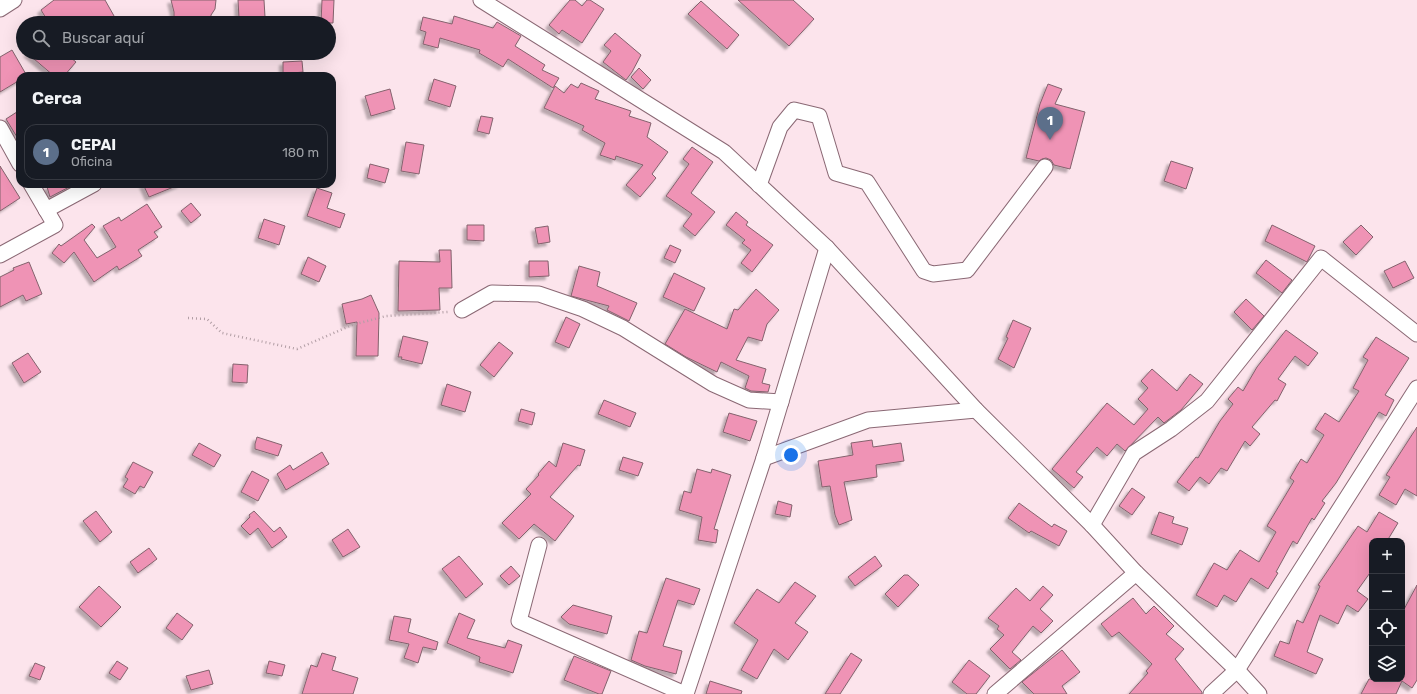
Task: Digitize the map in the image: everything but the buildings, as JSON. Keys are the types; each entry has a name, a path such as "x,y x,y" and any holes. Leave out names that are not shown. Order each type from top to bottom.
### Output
{"street":[{"path":"0,9 14,0"},
{"path":"481,0 724,152 827,248 976,410 1092,525 1136,573 1237,670 1259,694"},
{"path":"759,185 780,127 794,110 819,116 836,173 867,182 924,271 933,274 967,270 1044,167"},
{"path":"0,128 16,157"},
{"path":"0,255 54,225 33,188"},
{"path":"46,210 87,188"},
{"path":"539,545 519,621 686,694 764,458 827,248"},
{"path":"1092,525 1134,453 1171,429 1207,401 1321,258 1417,334"},
{"path":"462,310 492,293 539,294 584,309 623,328 713,384 749,400 781,402"},
{"path":"1211,694 1237,670 1417,388"},
{"path":"764,458 868,420 976,410"},
{"path":"996,694 1136,573"}],"path":[{"path":"188,318 207,319 222,333 297,349 352,325 386,316 416,315 462,310"}],"place":[{"name":"CEPAI","path":"1050,140"}]}
